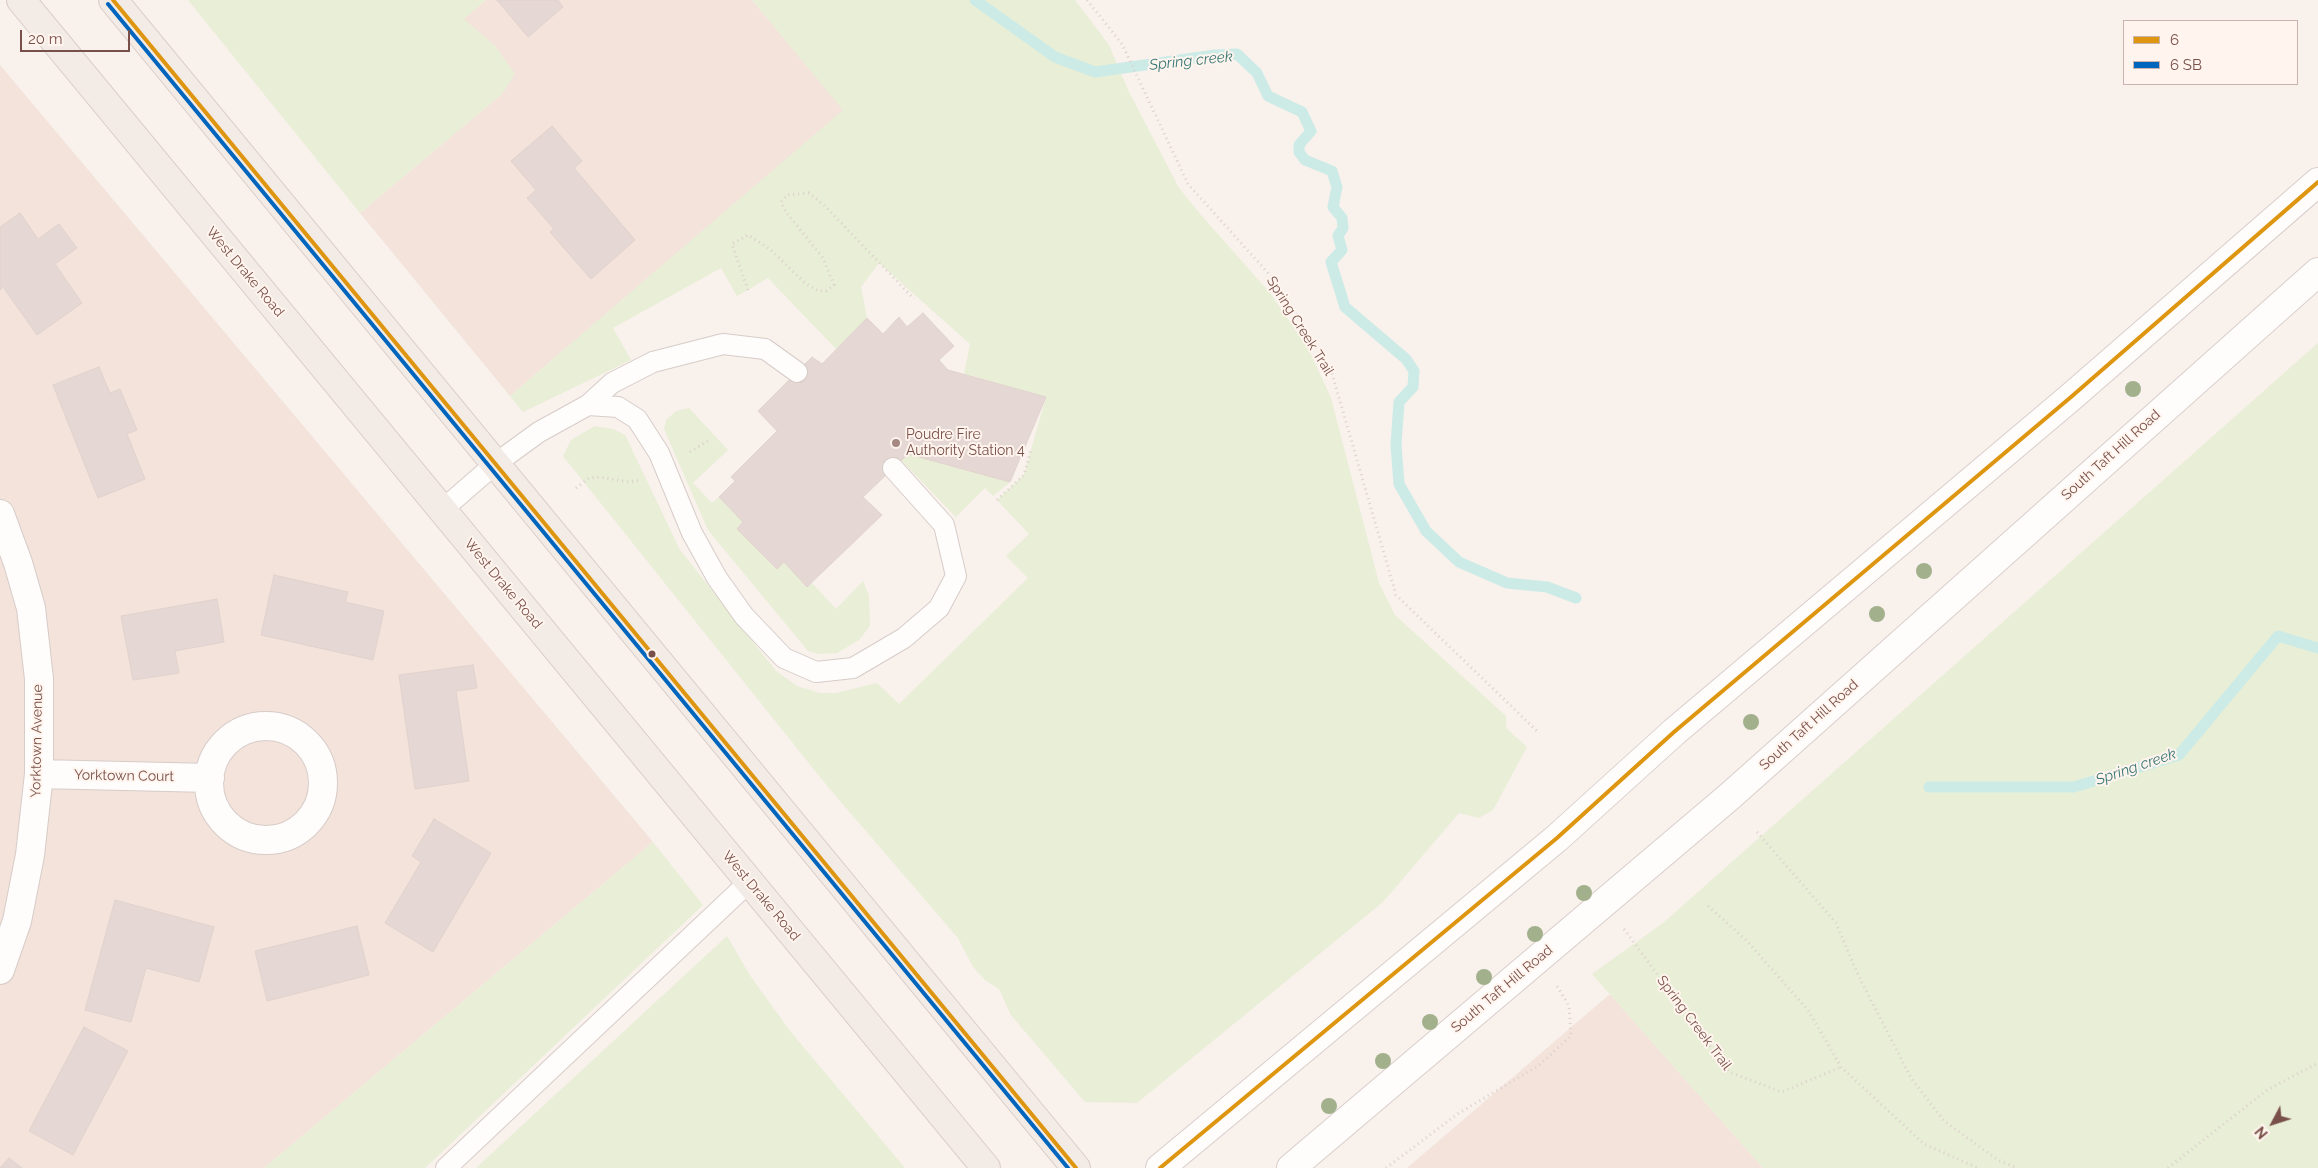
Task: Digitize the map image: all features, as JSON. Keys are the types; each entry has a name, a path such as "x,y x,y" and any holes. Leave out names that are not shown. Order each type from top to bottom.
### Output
{"main road":[{"name":"West Drake Road","path":"21,0 986,1168"},
{"path":"112,0 1076,1168"},
{"path":"1160,1168 1557,838 1674,732 2071,397 2318,182"},
{"name":"South Taft Hill Road","path":"1290,1168 1730,796 2318,272"},
{"name":"Yorktown Avenue","path":"0,514 18,563 31,608 39,679 39,774 28,864 17,921 0,970"},
{"path":"255,727 274,727 291,732 306,743 317,757 322,774 322,794 316,812 303,827 287,837 268,840 259,839 249,837 232,829 219,815 211,797 210,778 214,760 224,745 238,734 255,727"},
{"name":"Yorktown Court","path":"39,774 210,778"}],"lane":[{"path":"442,510 495,464 539,432 588,405 612,383 653,362 723,344 766,349 797,372"},
{"path":"588,405 618,407 636,419 659,452 692,533 722,586 744,616 784,658 816,672 853,668 904,638 939,608 956,576 944,525 893,468"},
{"path":"446,1168 749,882"}],"path":[{"name":"Spring Creek Trail","path":"1087,0 1122,44 1188,184 1277,283 1330,370 1396,595 1537,731"},
{"path":"748,290 732,244 748,235 771,250 805,283 818,291 826,291 834,285 823,258 786,212 782,202 787,195 808,193 825,206 914,299"},
{"path":"687,454 708,440"},
{"path":"997,500 1024,474 1031,450"},
{"path":"576,488 589,478 600,477 629,482 640,480"},
{"path":"1757,832 1836,924 1858,975 1911,1078 1944,1121 1998,1160 2017,1168"},
{"name":"Spring Creek Trail","path":"1604,903 1729,1072 1782,1092 1841,1067"},
{"path":"1708,906 1746,940 1808,1010 1841,1067 1924,1144 1978,1168"},
{"path":"1386,1168 1459,1113 1538,1066 1571,1036 1569,1006 1540,958"},
{"path":"2168,1168 2266,1090 2318,1063"}],"shaded area":[{"path":"486,0 752,0 844,110 510,396 360,213 502,94 514,74 495,46 463,19"},
{"path":"0,65 653,842 264,1168 0,1168"},
{"path":"1610,994 1763,1168 1407,1168"}],"green space":[{"path":"188,0 486,0 464,19 495,46 515,74 502,94 360,213"},
{"path":"752,0 1075,0 1109,45 1127,88 1179,188 1270,293 1308,348 1331,398 1379,583 1395,615 1506,716 1506,728 1527,747 1493,810 1479,818 1459,813 1383,902 1137,1103 1085,1102 1011,1015 999,989 985,980 973,967 958,938 828,787 563,456 571,440 595,426 613,429 625,435 680,550 776,671 797,686 820,693 836,693 877,683 899,704 1028,578 1006,556 1029,534 997,500 1024,475 1046,397 964,374 970,344 879,263 861,287 867,318 837,350 768,278 737,296 721,268 613,328 631,360 523,412 510,396 843,110"},
{"path":"2318,343 2318,1168 1763,1168 1592,974 1663,923"},
{"path":"689,408 728,450 693,483 712,503 719,497 743,522 737,529 776,569 784,562 807,587 812,583 836,609 863,581 869,596 870,626 859,640 837,653 819,654 808,651 708,530 664,429 666,420 676,411"},
{"path":"908,454 1010,482 993,496 985,488 956,517 901,460"},
{"path":"653,842 703,905 425,1168 264,1168"},
{"path":"727,936 751,977 790,1031 905,1168 476,1168"}],"building":[{"path":"497,0 558,0 563,7 528,37"},
{"path":"552,126 582,161 574,168 635,240 591,279 550,232 554,229 527,198 536,190 511,161"},
{"path":"20,213 38,239 59,224 77,248 55,264 82,303 37,335 3,287 0,290 0,227"},
{"name":"Poudre Fire Authority Station 4","path":"923,313 954,346 939,360 948,370 1046,397 1010,482 908,454 863,497 882,515 807,587 784,562 777,569 737,529 743,522 719,497 735,481 731,477 777,431 758,411 812,357 822,364 867,318 883,334 899,317 907,327"},
{"path":"99,367 110,393 120,389 137,430 127,434 145,479 98,498 53,385"},
{"path":"274,575 348,592 345,602 384,611 373,660 261,635"},
{"path":"217,599 224,642 175,651 179,673 133,680 121,616"},
{"path":"473,665 477,688 456,691 469,781 415,789 399,675"},
{"path":"434,819 491,853 433,952 385,923 421,862 412,856"},
{"path":"115,900 214,927 199,982 146,968 131,1022 85,1010"},
{"path":"357,926 369,975 267,1001 255,951"},
{"path":"84,1027 128,1051 73,1155 29,1131"},
{"path":"9,1158 22,1168 0,1168"}],"waterway":[{"name":"Spring creek","path":"975,0 1055,57 1095,72 1215,55 1237,54 1257,73 1268,96 1302,112 1311,131 1299,145 1299,152 1305,160 1332,171 1337,187 1333,207 1342,218 1343,228 1338,236 1342,250 1331,262 1345,307 1406,359 1414,371 1413,387 1399,402 1396,445 1399,484 1426,531 1459,562 1507,583 1547,587 1576,598"},
{"name":"Spring creek","path":"1929,787 2074,787 2179,755 2278,636 2318,648"}],"transit line":[{"name":"6","path":"113,0 1076,1168"},
{"path":"108,4 1068,1168"},
{"name":"6","path":"1160,1168 1557,838 1674,732 2071,397 2318,182"}],"place":[{"name":"Poudre Fire Authority Station 4","path":"896,443"}]}
